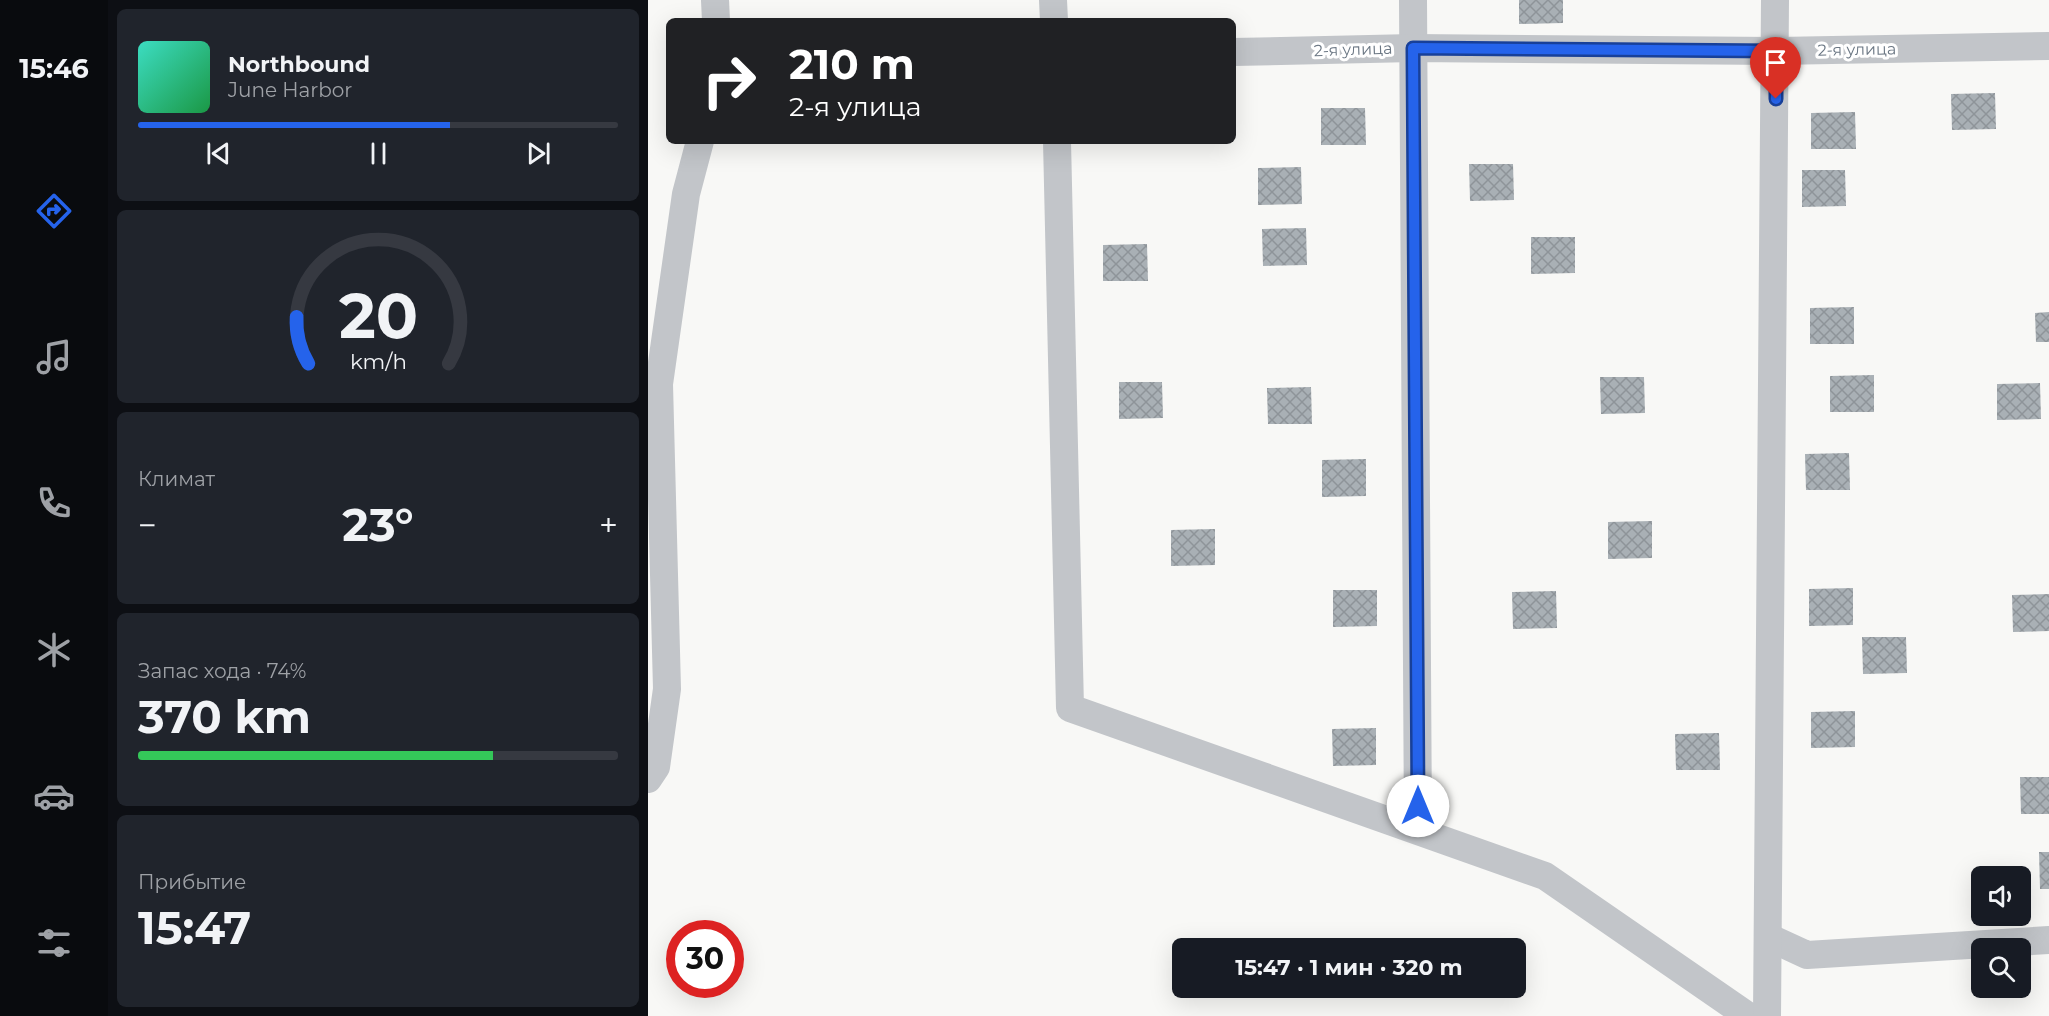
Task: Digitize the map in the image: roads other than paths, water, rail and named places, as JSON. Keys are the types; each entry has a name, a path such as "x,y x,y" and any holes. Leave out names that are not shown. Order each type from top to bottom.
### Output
{"street":[{"path":"715,0 716,18"},
{"path":"1053,0 1054,18"},
{"path":"1413,0 1418,830"},
{"path":"1767,1016 1775,0"},
{"name":"2-я улица","path":"1236,52 1413,48 1776,51 2049,46"},
{"path":"648,779 656,767 667,689 659,384 686,195 699,144"},
{"path":"1057,144 1070,708 1545,876 1748,1016"},
{"path":"1768,937 1807,955 2049,940"}]}
